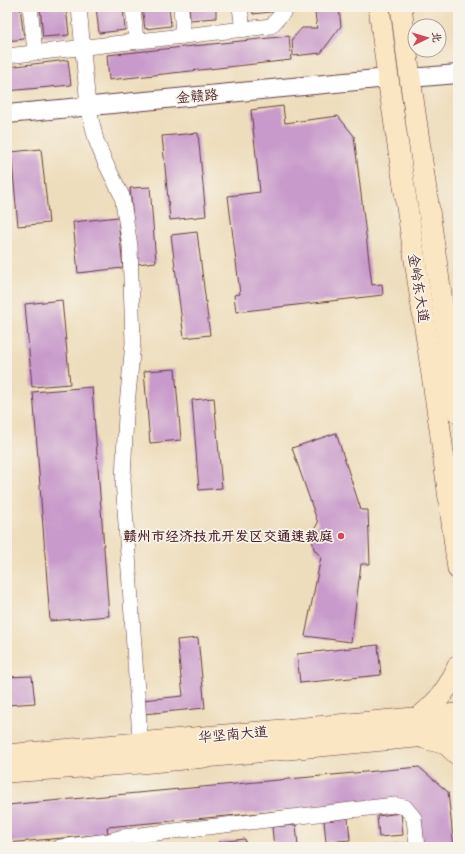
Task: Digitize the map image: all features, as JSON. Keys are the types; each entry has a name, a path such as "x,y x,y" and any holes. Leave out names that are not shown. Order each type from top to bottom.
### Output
{"main road":[{"name":"金岭东大道","path":"379,7 388,78 449,427 458,569"},
{"name":"金岭东大道","path":"401,7 458,413"},
{"path":"458,666 449,686 429,709 419,727 446,744 458,754"},
{"name":"华坚南大道","path":"7,772 140,753 419,727 458,714"},
{"name":"华坚南大道","path":"419,727 458,733"},
{"name":"华坚南大道","path":"7,755 140,753"}],"street":[{"path":"30,7 35,52"},
{"path":"79,7 88,106 96,140 122,196 130,246 133,343 126,414 123,479 140,753"},
{"path":"134,7 136,40"},
{"path":"180,7 183,36"},
{"path":"240,7 243,30"},
{"path":"7,56 136,40 271,26 288,7"},
{"path":"410,78 458,74"},
{"name":"金赣路","path":"7,114 388,78"},
{"path":"60,847 109,841 123,844 394,805 405,807 414,818 417,847"}],"building":[{"path":"7,7 20,7 24,39 7,41"},
{"path":"40,7 66,7 69,35 43,37"},
{"path":"96,7 123,7 125,30 99,33"},
{"path":"142,7 169,7 171,26 145,29"},
{"path":"189,7 216,7 216,18 190,20"},
{"path":"252,7 279,7 279,11 253,14"},
{"path":"321,7 339,7 341,26 321,53 293,56 292,39 302,28 317,28 315,13"},
{"path":"289,36 291,60 109,80 107,55"},
{"path":"68,60 71,85 7,91 7,67"},
{"path":"283,106 285,123 338,116 354,136 372,285 382,284 383,295 236,312 234,295 240,294 228,196 260,192 251,110"},
{"path":"198,133 206,216 170,220 162,136"},
{"path":"41,149 49,223 18,226 11,152"},
{"path":"150,187 156,262 137,264 130,188"},
{"path":"118,217 123,268 78,273 73,222"},
{"path":"197,232 210,335 184,338 171,235"},
{"path":"62,300 70,384 32,387 25,304"},
{"path":"175,369 181,440 150,443 144,371"},
{"path":"92,387 109,616 50,621 33,392"},
{"path":"214,398 222,488 199,490 192,400"},
{"name":"赣州市经济技术开发区交通速裁庭","path":"336,433 361,510 368,510 370,564 361,564 351,642 305,636 321,557 314,549 312,539 312,533 318,523 292,448"},
{"path":"198,638 205,708 143,714 142,700 183,696 177,640"},
{"path":"378,645 381,675 300,683 297,654"},
{"path":"32,676 35,703 7,705 7,677"},
{"path":"419,767 448,792 454,847 422,847 402,800 107,827 108,834 7,843 7,805"},
{"path":"401,813 403,835 379,837 377,816"},
{"path":"348,818 350,840 326,842 324,821"},
{"path":"296,825 298,846 274,847 272,827"},
{"path":"245,839 246,847 219,847 219,842"},
{"path":"405,844 406,847 384,847 384,846"}],"place":[{"name":"赣州市经济技术开发区交通速裁庭","path":"341,536"}]}
